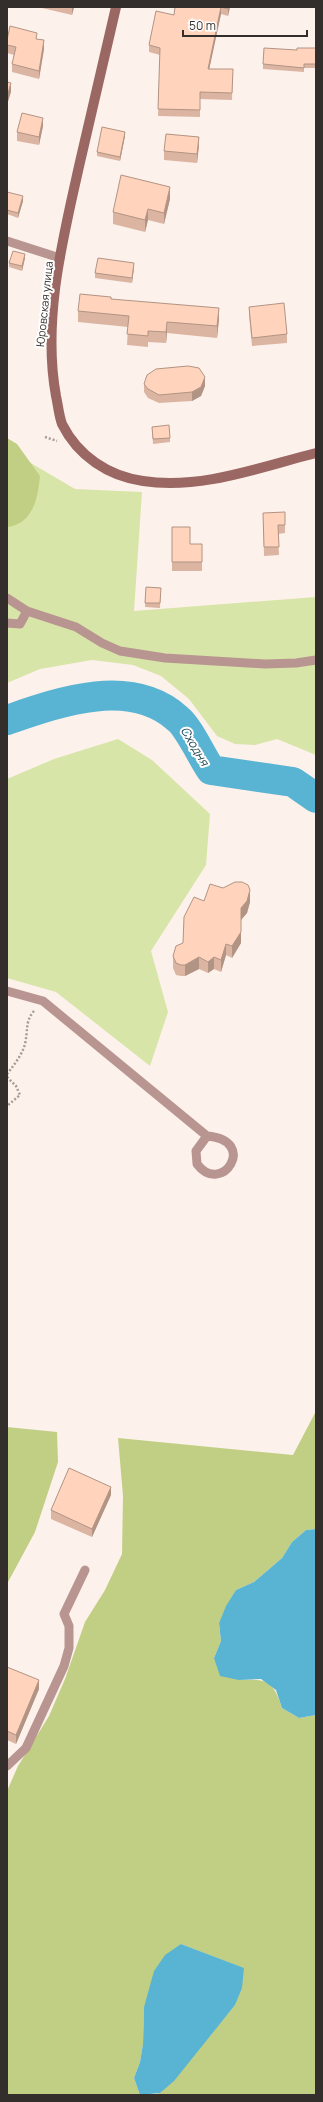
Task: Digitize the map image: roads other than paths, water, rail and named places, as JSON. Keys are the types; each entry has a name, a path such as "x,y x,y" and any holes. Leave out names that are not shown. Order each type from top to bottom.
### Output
{"street":[{"name":"Юровская улица","path":"116,7 73,194 60,258 54,301 50,351 53,379 62,423 73,441 87,458 101,467 121,476 142,481 173,484 210,479 316,453"}],"lane":[{"path":"7,241 60,258"},
{"path":"7,598 27,610 76,626 102,643 120,651 165,658 265,664 296,663 316,660"},
{"path":"7,623 20,624 27,610"},
{"path":"7,991 43,1001 207,1136 219,1137 230,1145 233,1152 233,1160 230,1168 223,1173 215,1175 207,1173 197,1164 196,1151 207,1136"},
{"path":"7,1766 26,1748 64,1666 69,1648 69,1626 64,1614 85,1570"}],"water":[{"path":"316,1529 316,1715 299,1718 282,1708 276,1690 261,1679 239,1680 220,1676 214,1658 221,1641 219,1623 226,1606 236,1590 254,1582 282,1558 292,1542 306,1530"},
{"path":"181,1944 244,1968 242,1988 235,2005 174,2081 160,2093 140,2095 134,2078 140,2062 143,2044 144,2007 154,1971 165,1955"}],"waterway":[{"name":"Сходня","path":"7,720 72,700 117,696 139,698 159,706 178,719 191,736 211,770 293,782 316,798"}]}
